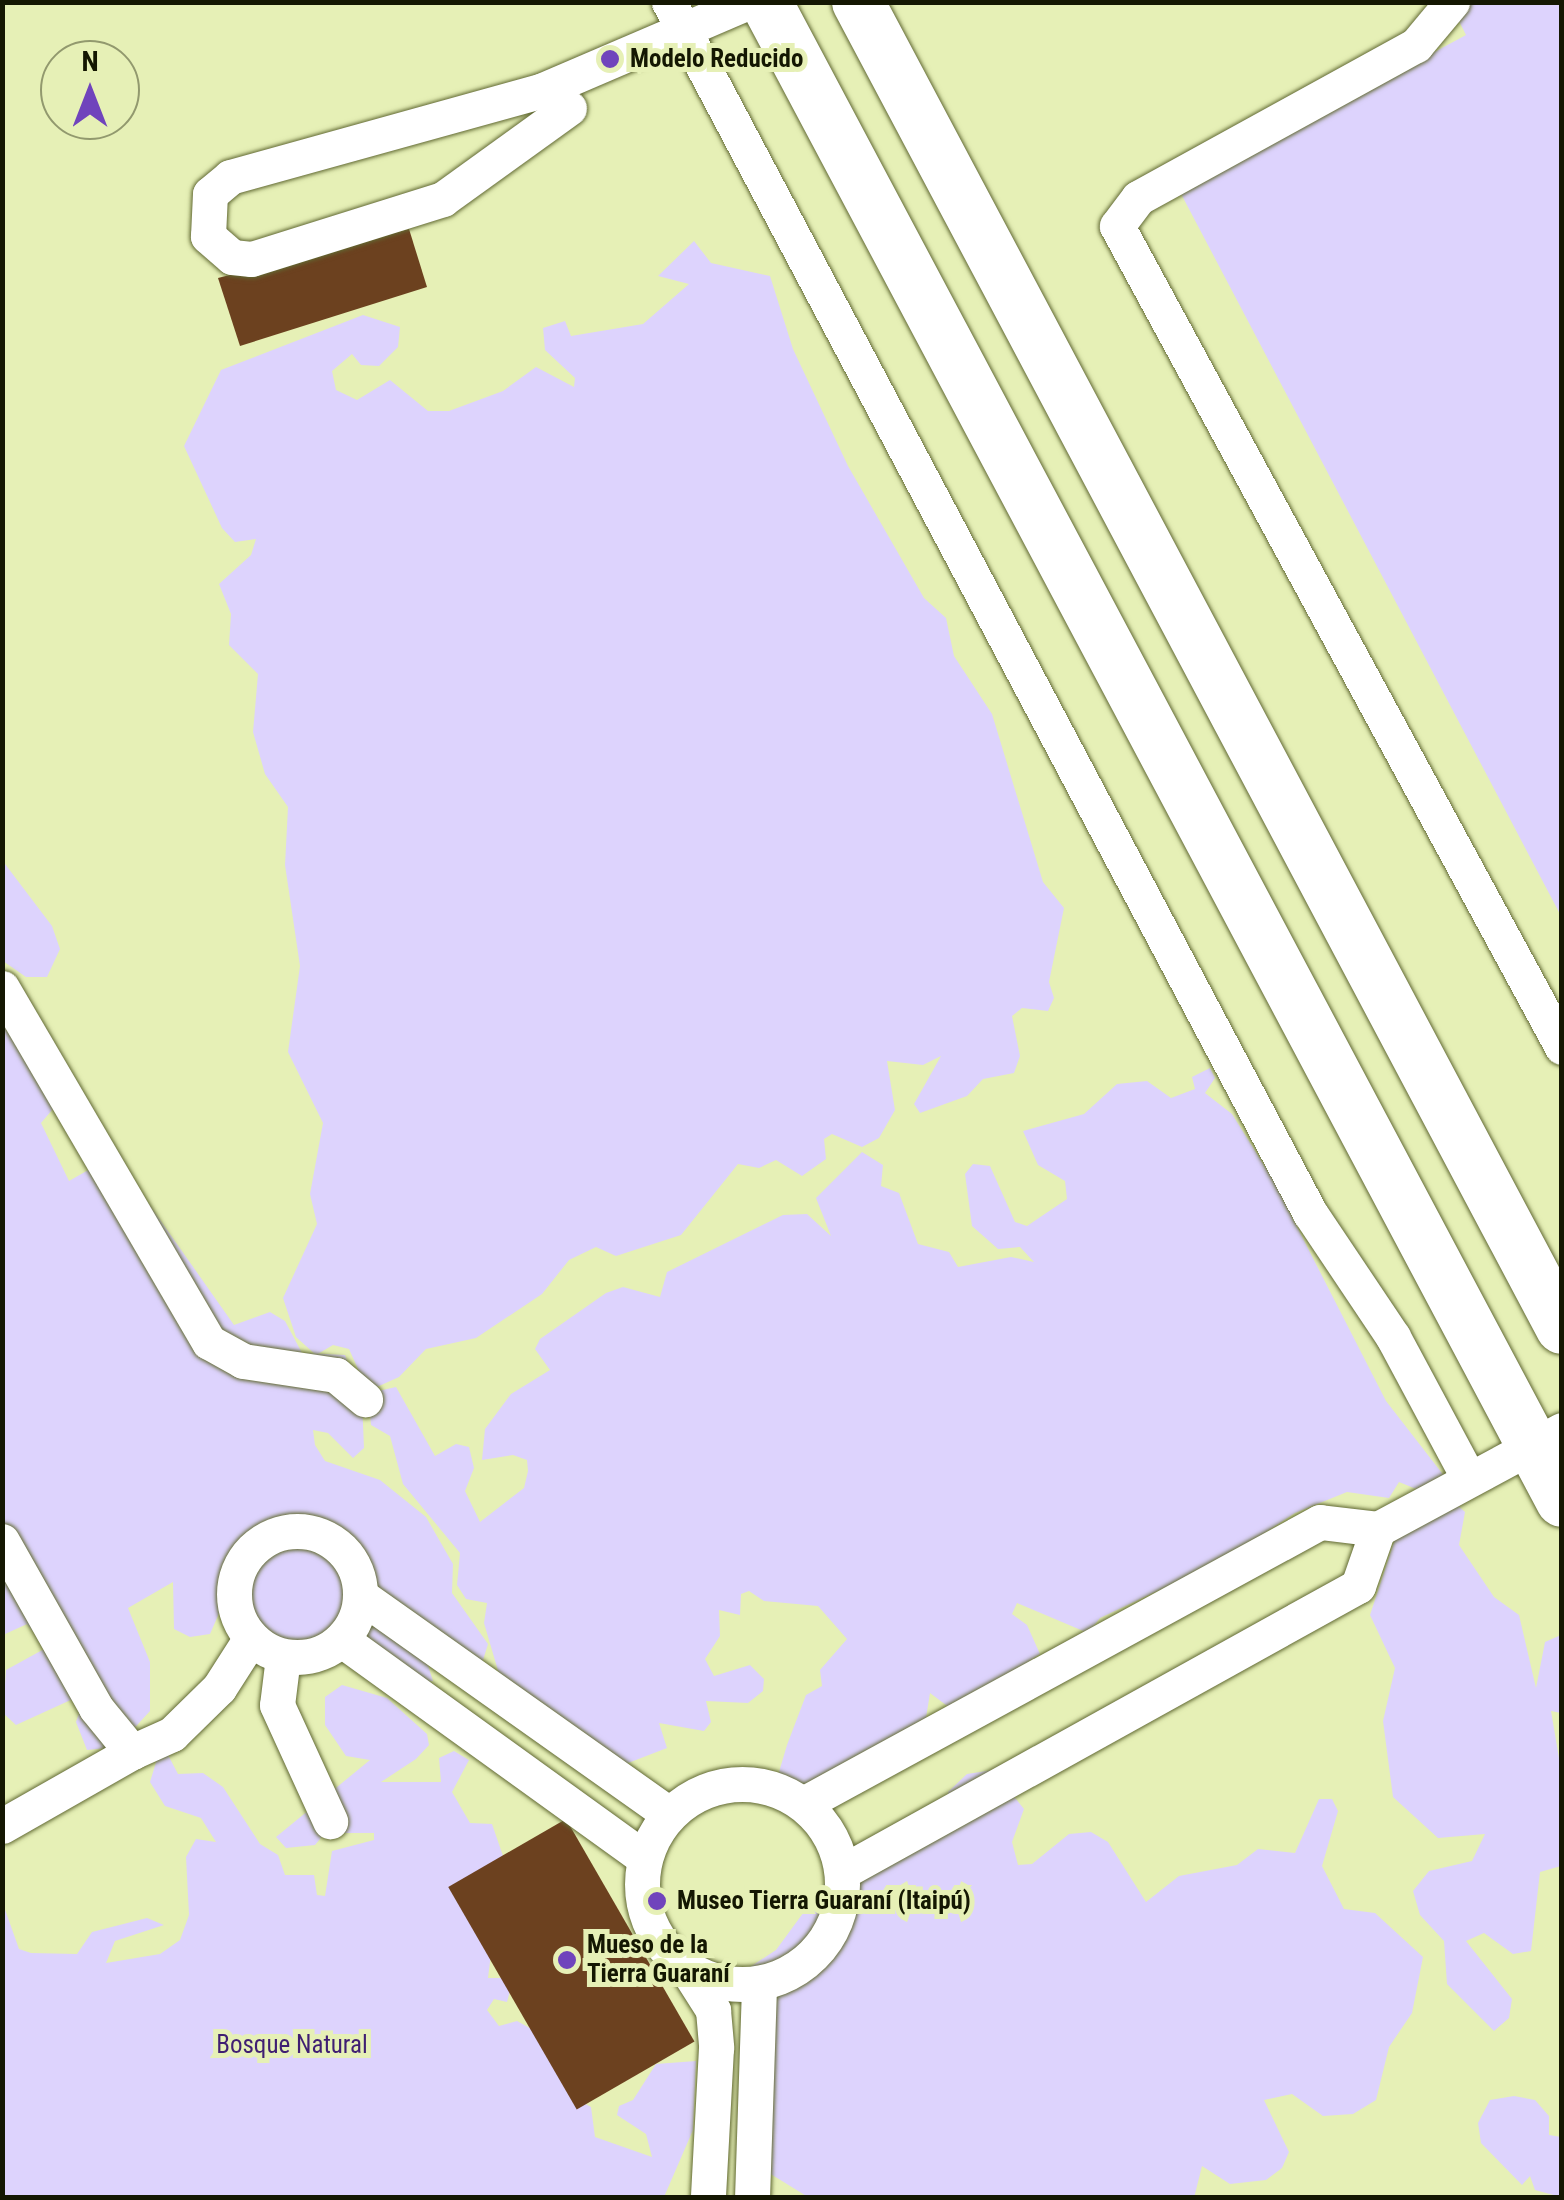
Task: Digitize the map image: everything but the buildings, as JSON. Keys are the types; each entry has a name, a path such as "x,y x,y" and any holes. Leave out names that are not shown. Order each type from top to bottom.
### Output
{"highway":[{"path":"766,2 1546,1436 1562,1501"},
{"path":"858,2 1562,1328"}],"lane":[{"path":"569,108 443,198 251,259 232,257 208,236 210,194 230,177 447,120 543,90 674,14 748,2"},
{"path":"1452,2 1416,44 1138,198 1117,226 1562,1046"},
{"path":"674,14 1310,1213 1393,1337 1467,1475"},
{"path":"447,120 474,178"},
{"path":"2,988 209,1342 242,1361 336,1375 365,1399"},
{"path":"802,1804 1320,1522 1378,1529 1467,1475 1546,1436"},
{"path":"842,1872 1358,1586 1378,1529"},
{"path":"315,1533 334,1542 358,1575 361,1596 342,1640 315,1655 284,1656 250,1638 239,1621 235,1580 256,1546 274,1535 315,1533"},
{"path":"2,1541 96,1708 132,1752"},
{"path":"361,1596 668,1814"},
{"path":"2,1826 132,1752 172,1734 219,1688 250,1638"},
{"path":"342,1640 644,1858"},
{"path":"284,1656 277,1704 330,1821"},
{"path":"687,1969 722,1983 759,1984 813,1956 831,1931 842,1872 822,1822 802,1804 777,1790 719,1786 668,1814 644,1858 647,1920 687,1969 713,2010 716,2048 708,2198"},
{"path":"752,2198 759,1984"}],"green space":[{"path":"1450,3 1561,3 1561,916 1179,190 1466,35"},
{"path":"694,241 711,263 770,276 793,349 848,466 924,598 946,618 954,656 992,714 1043,882 1064,908 1049,982 1054,998 1048,1011 1022,1008 1012,1016 1020,1056 1014,1073 983,1079 967,1096 920,1113 914,1104 941,1056 923,1065 887,1061 895,1110 879,1138 862,1147 832,1134 824,1139 826,1159 802,1176 776,1160 759,1168 738,1164 681,1235 616,1256 596,1247 569,1260 542,1294 476,1338 426,1349 399,1377 368,1391 349,1349 333,1345 316,1355 296,1337 283,1298 317,1224 310,1194 323,1123 288,1052 300,966 285,865 288,807 265,774 253,732 258,674 229,645 231,614 219,584 251,555 256,539 235,542 222,528 184,446 221,370 363,315 400,327 398,347 379,366 361,365 352,354 332,371 336,390 357,400 390,380 428,411 449,411 503,391 536,367 574,387 575,378 545,350 543,328 565,321 571,336 643,324 689,284 658,276"},
{"path":"2,860 52,926 60,949 47,977 26,977 3,961"},
{"path":"2,1019 64,1096 41,1123 69,1181 90,1169 134,1183 234,1325 270,1312 285,1321 302,1353 345,1355 362,1400 364,1448 353,1458 328,1433 313,1430 315,1445 325,1461 380,1480 426,1517 453,1564 452,1593 488,1644 479,1673 424,1653 433,1681 416,1684 347,1634 323,1652 255,1654 244,1635 246,1588 224,1602 210,1634 190,1637 174,1629 173,1582 128,1608 150,1662 150,1711 117,1747 87,1750 76,1722 86,1693 16,1725 3,1713 6,1670 46,1648 27,1624 3,1635"},
{"path":"1210,1068 1215,1078 1205,1093 1232,1114 1272,1178 1386,1401 1445,1477 1426,1493 1399,1482 1389,1498 1347,1492 1295,1513 1225,1559 1100,1618 1088,1633 1017,1603 1012,1614 1027,1625 1040,1654 954,1711 930,1693 926,1718 797,1791 779,1772 787,1745 806,1695 822,1686 820,1670 847,1639 818,1606 764,1601 749,1591 741,1594 740,1615 719,1610 720,1636 705,1659 714,1676 750,1665 764,1679 763,1691 748,1703 706,1701 711,1722 704,1731 659,1723 667,1748 597,1775 499,1674 484,1623 487,1603 466,1599 457,1585 460,1553 403,1484 390,1436 371,1425 369,1405 378,1391 396,1387 435,1456 456,1444 469,1447 474,1468 465,1491 480,1522 524,1488 528,1471 527,1460 513,1455 482,1460 485,1429 511,1394 550,1370 535,1349 540,1339 606,1293 623,1287 660,1297 667,1272 783,1215 807,1214 831,1236 816,1198 862,1152 883,1165 881,1186 899,1193 918,1244 949,1252 958,1267 1011,1257 1034,1262 1020,1247 998,1249 972,1226 965,1174 973,1164 990,1166 1015,1222 1027,1226 1067,1199 1065,1181 1038,1165 1023,1131 1084,1114 1117,1084 1147,1081 1171,1098 1195,1089 1192,1077"},
{"path":"1447,1496 1465,1512 1459,1545 1494,1597 1519,1615 1536,1688 1545,1642 1561,1635 1561,1713 1551,1711 1561,1770 1561,1866 1540,1872 1531,1951 1513,1954 1484,1933 1466,1941 1512,1999 1509,2018 1494,2031 1447,1984 1444,1941 1420,1915 1413,1891 1429,1871 1472,1861 1485,1834 1438,1838 1393,1797 1383,1721 1395,1668 1370,1615 1396,1536"},
{"name":"Bosque Natural","path":"342,1685 387,1698 427,1734 429,1745 416,1759 381,1782 441,1782 439,1758 454,1751 469,1760 452,1792 470,1823 492,1824 503,1856 488,1978 502,1978 510,1991 507,2002 494,1999 487,2010 499,2026 517,2021 544,2036 572,2097 591,2107 595,2137 652,2157 646,2134 617,2115 619,2106 633,2100 656,2064 696,2061 693,2130 664,2197 3,2197 2,1901 19,1949 31,1953 77,1954 92,1932 147,1918 164,1925 115,1941 106,1963 160,1954 180,1940 189,1915 186,1857 196,1839 216,1842 201,1818 165,1806 150,1782 157,1759 168,1755 178,1774 203,1773 223,1787 260,1844 278,1855 285,1875 314,1875 317,1895 325,1896 332,1851 374,1840 374,1833 325,1833 315,1845 286,1848 276,1837 370,1760 346,1756 325,1725 325,1697"},
{"path":"993,1770 1024,1809 1012,1842 1018,1865 1032,1864 1069,1834 1091,1832 1108,1842 1146,1902 1179,1876 1237,1865 1258,1849 1295,1853 1319,1799 1332,1799 1338,1811 1322,1866 1344,1909 1375,1913 1423,1957 1412,2013 1389,2047 1376,2100 1353,2114 1323,2116 1292,2094 1264,2100 1289,2152 1282,2168 1266,2180 1230,2184 1202,2166 1194,2198 808,2197 769,2173 743,1989 750,1967 776,1950 831,1875 947,1809 948,1792 967,1774"},
{"path":"1514,2096 1535,2100 1549,2116 1549,2135 1561,2137 1561,2197 1535,2190 1530,2176 1522,2185 1481,2143 1478,2123 1490,2100"}],"place":[{"name":"Modelo Reducido","path":"610,59"},
{"name":"Museo Tierra Guaraní (Itaipú)","path":"657,1901"},
{"name":"Mueso de la Tierra Guaraní","path":"567,1960"}]}
